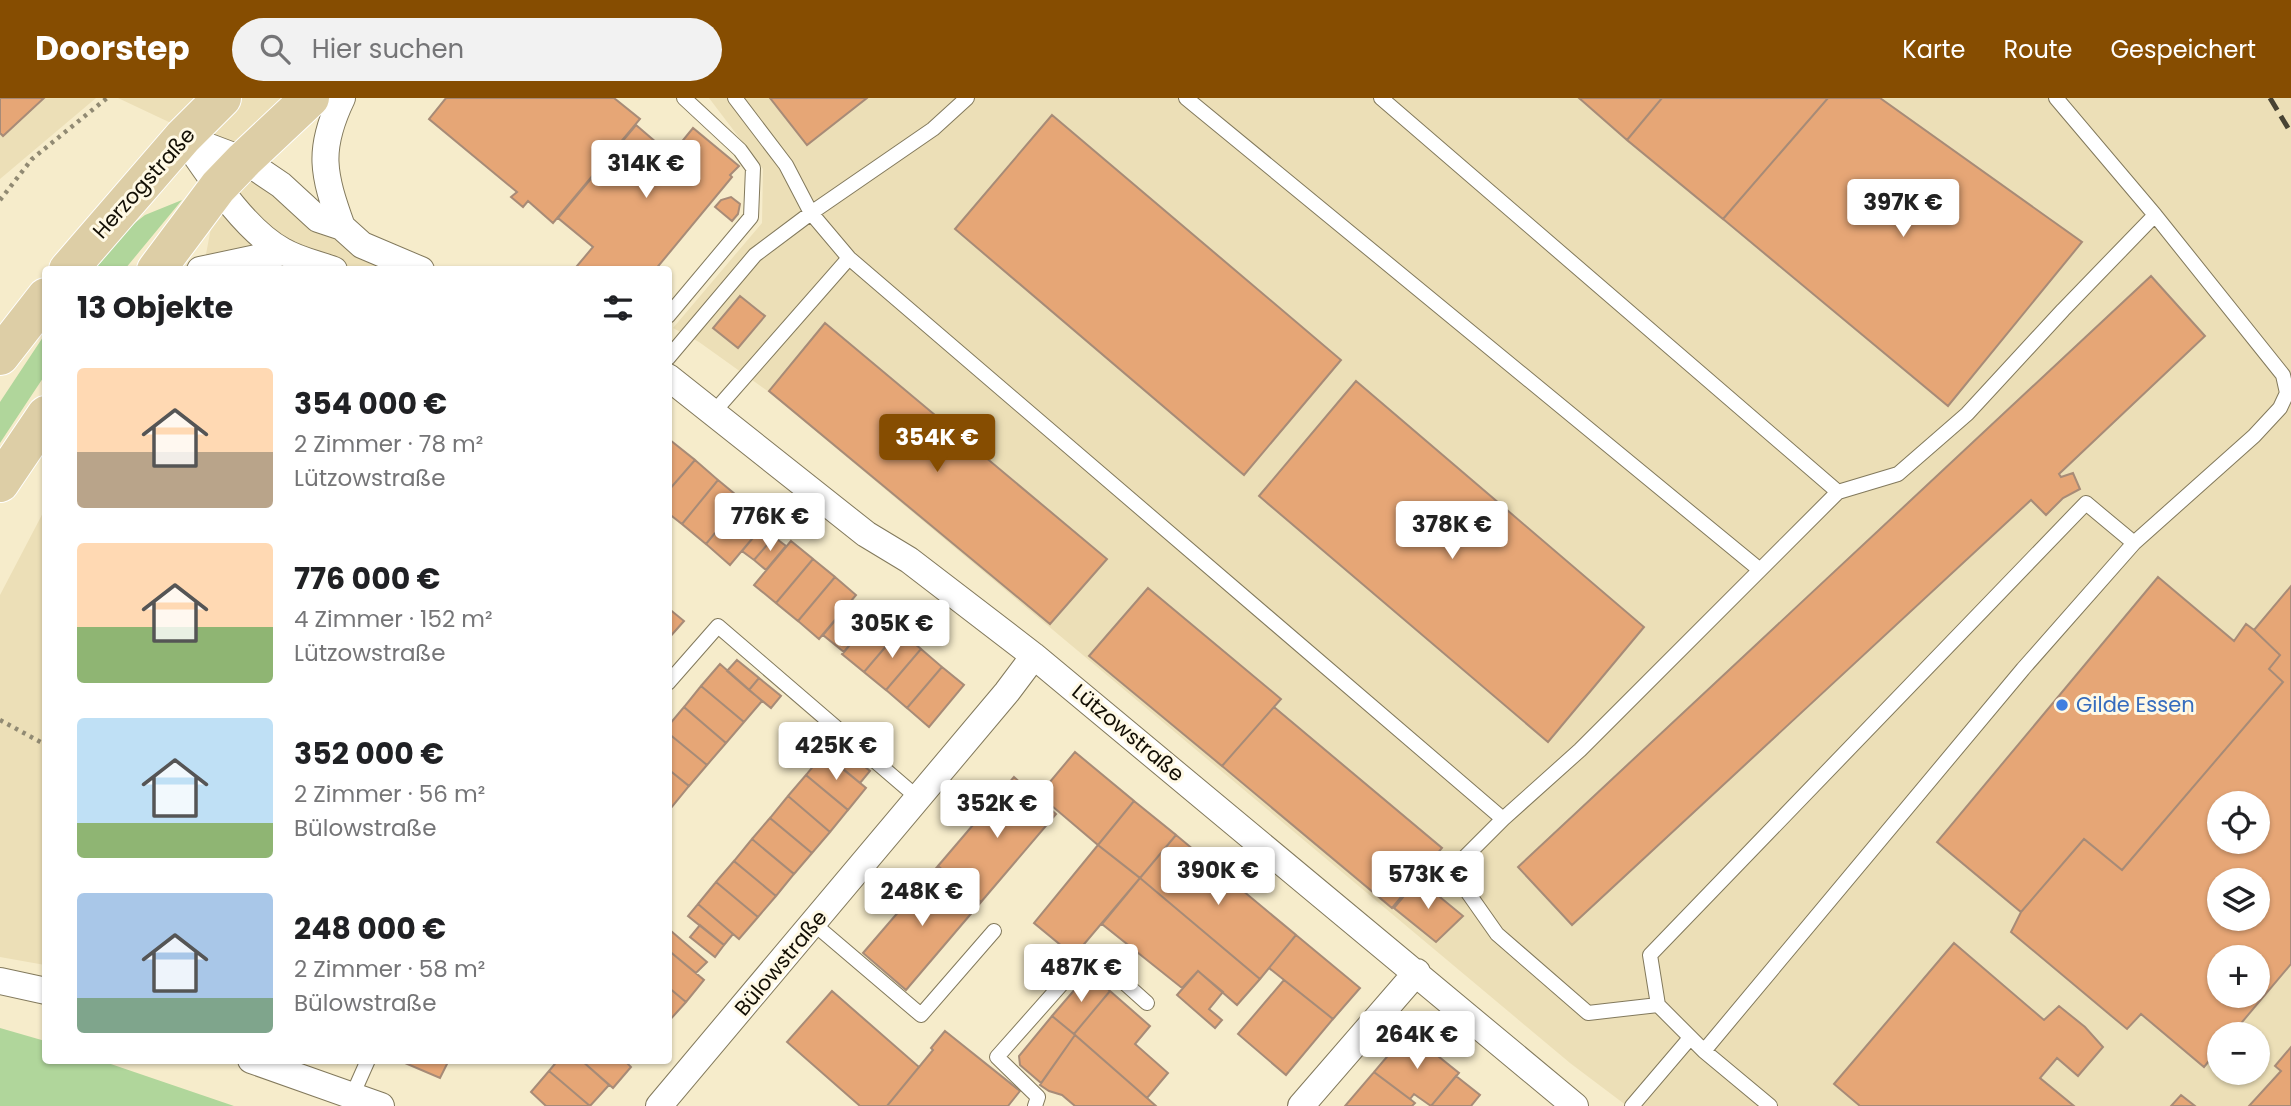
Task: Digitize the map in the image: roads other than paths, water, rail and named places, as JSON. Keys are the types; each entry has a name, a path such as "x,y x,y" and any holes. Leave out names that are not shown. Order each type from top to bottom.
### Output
{"main road":[{"name":"Herzogstraße","path":"71,266 183,137 222,98"},
{"path":"159,266 218,187 310,98"},
{"path":"0,356 42,302"},
{"path":"0,483 42,421"}],"street":[{"path":"342,98 327,136 324,158 328,189 342,227"},
{"path":"183,137 244,160 281,185 318,219 342,227 362,245 412,266"},
{"path":"183,137 218,187 265,239 284,252 323,266"},
{"path":"219,266 284,252"},
{"name":"Lützowstraße","path":"672,380 866,534 909,560 1034,656 1575,1106"},
{"name":"Bülowstraße","path":"659,1106 814,924 1034,656"},
{"path":"1301,1106 1417,972"},
{"path":"0,981 42,990"},
{"path":"262,1064 381,1106"}],"lane":[{"path":"672,311 751,217 753,168 740,150 684,98"},
{"path":"735,98 786,165 811,213 849,258 1503,819"},
{"path":"672,353 755,255 933,129 967,98"},
{"path":"1186,98 1760,570"},
{"path":"1381,98 1838,492"},
{"path":"1703,1051 2023,669 2134,543 2254,436 2280,408 2287,393 2283,375 2275,364 2056,98"},
{"path":"1658,1006 1588,1013 1497,934 1452,870 1503,819 1580,750 1838,492 1898,474 1967,414 2155,215"},
{"path":"713,412 849,258"},
{"path":"1770,1106 1703,1051 1658,1006 1650,955 2086,503 2134,543"},
{"path":"672,678 718,626 918,798"},
{"path":"814,924 921,1015 994,931"},
{"path":"1035,1106 1038,1097 997,1057 1090,952 1147,1003"},
{"path":"1632,1106 1690,1038"},
{"path":"352,1096 366,1064"}],"railway":[{"path":"2270,98 2291,133"}],"place":[{"name":"Gilde Essen","path":"2062,705"}]}
